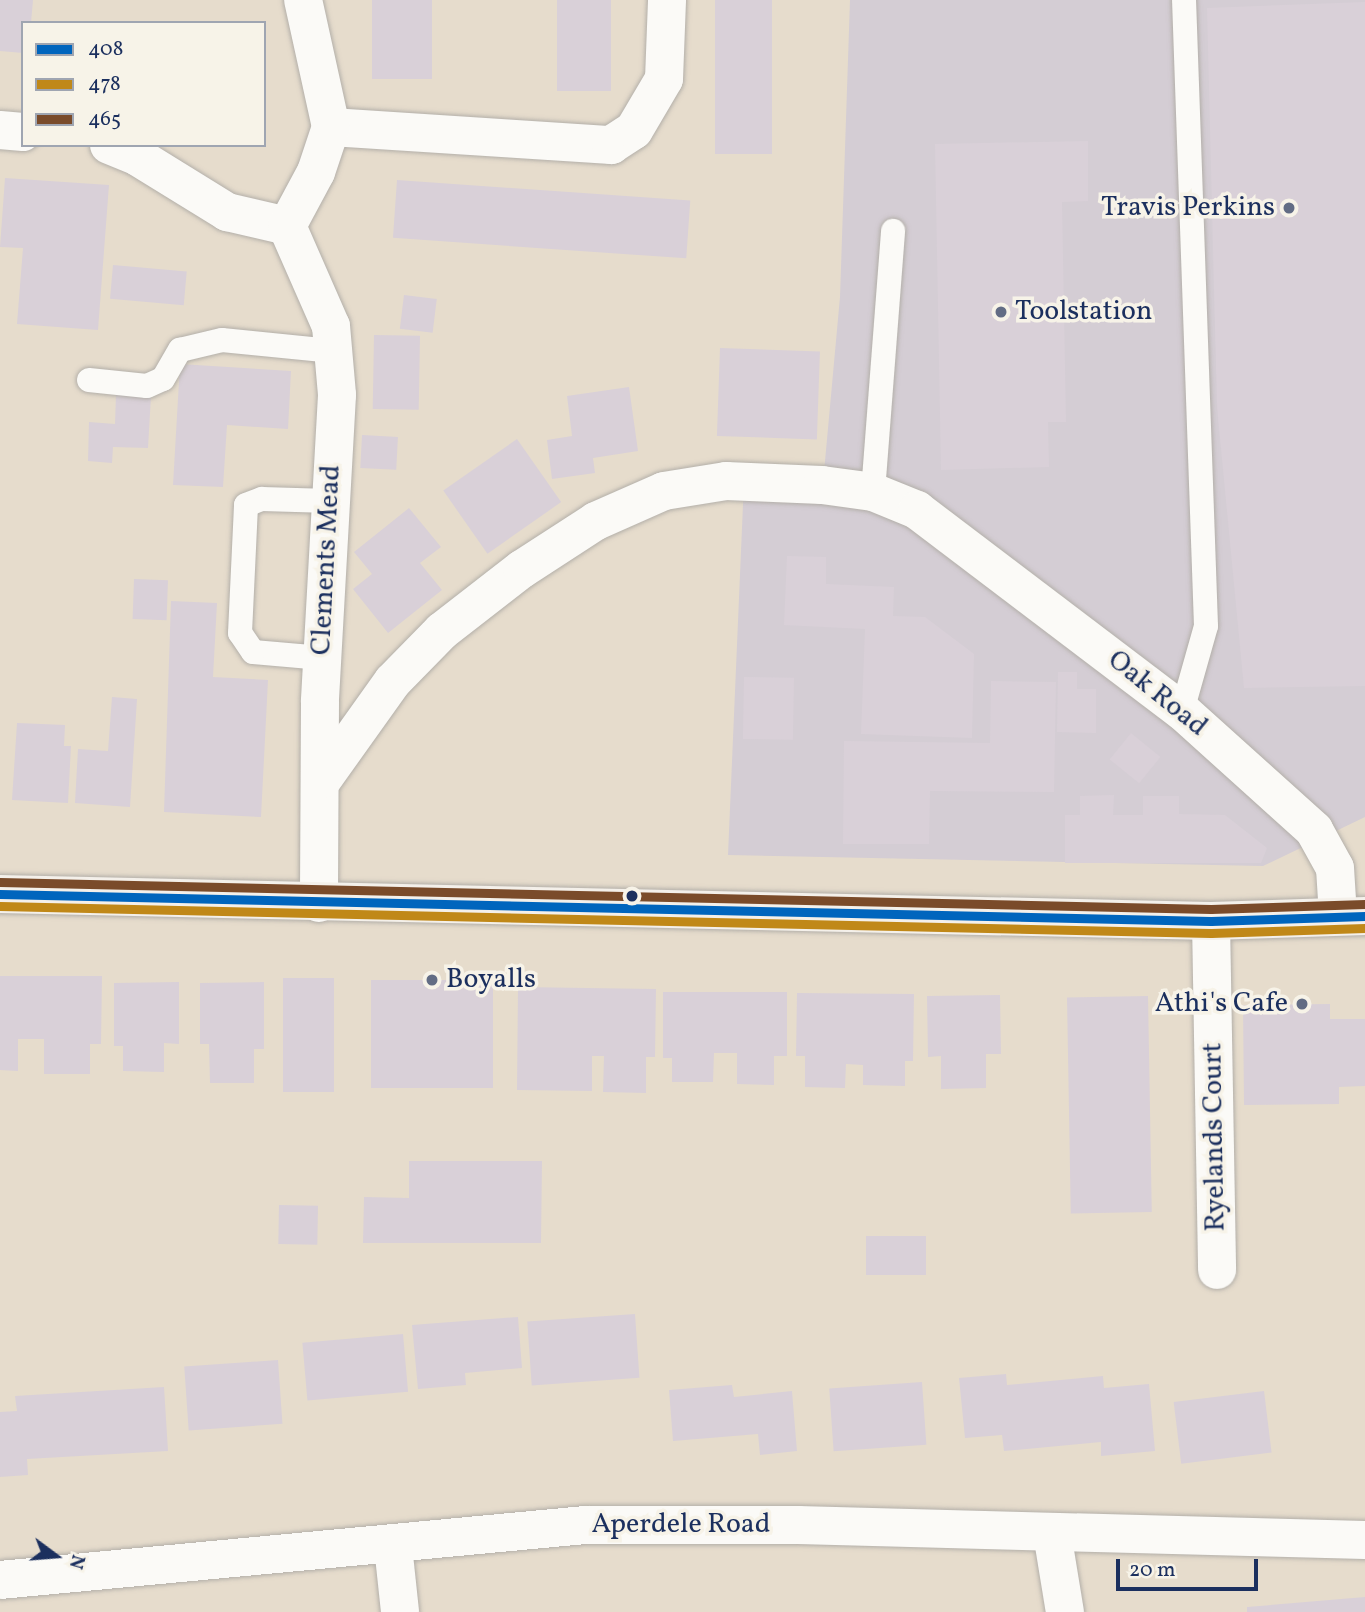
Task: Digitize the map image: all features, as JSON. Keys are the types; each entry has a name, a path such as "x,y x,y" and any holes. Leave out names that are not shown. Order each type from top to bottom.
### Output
{"main road":[{"path":"0,894 319,903 1211,920 1351,916"}],"street":[{"path":"114,147 138,157 227,212 287,226 316,172 331,127 303,0"},
{"path":"331,127 611,145 634,130 664,79 667,0"},
{"path":"0,130 21,132"},
{"name":"Clements Mead","path":"287,226 331,326 337,395 321,658 323,779 319,903"},
{"name":"Oak Road","path":"323,779 393,681 442,631 522,569 596,521 664,491 726,481 822,485 873,492 917,510 1182,711 1314,831 1335,868 1351,916"},
{"name":"Ryelands Court","path":"1211,920 1217,1270"},
{"name":"Aperdele Road","path":"0,1580 393,1546 481,1532 585,1525 798,1525 1365,1540"},
{"path":"1052,1533 1065,1612"},
{"path":"393,1546 400,1612"}],"lane":[{"path":"1182,711 1206,626 1184,0"},
{"path":"873,492 893,231"},
{"path":"89,380 147,386 163,379 180,350 222,340 333,351"},
{"path":"321,658 253,652 240,633 246,505 262,499 330,501"}],"shaded area":[{"path":"850,0 1365,0 1365,817 1263,866 728,855 744,481 823,483 840,297"}],"building":[{"path":"0,0 33,0 31,21 21,21 21,53 0,51"},
{"path":"372,0 432,0 432,79 372,79"},
{"path":"557,0 611,0 611,91 557,91"},
{"path":"715,0 772,0 772,154 715,154"},
{"name":"Travis Perkins","path":"1365,2 1365,686 1244,688 1217,407 1207,8"},
{"name":"Toolstation","path":"1088,141 1088,201 1062,202 1066,422 1048,422 1049,467 941,470 935,144"},
{"path":"5,178 109,185 98,330 17,324 23,248 0,247"},
{"path":"397,180 690,201 686,258 393,238"},
{"path":"113,265 187,271 184,305 110,299"},
{"path":"404,295 437,299 433,333 400,329"},
{"path":"374,335 420,336 419,410 373,409"},
{"path":"720,348 820,351 817,439 717,436"},
{"path":"180,364 291,371 288,429 227,425 223,487 173,485"},
{"path":"629,387 638,451 593,458 595,473 552,479 547,440 572,436 567,396"},
{"path":"116,395 151,396 148,448 113,447 112,463 88,461 89,422 115,424"},
{"path":"362,435 398,437 396,470 360,468"},
{"path":"517,439 561,502 487,554 443,491"},
{"path":"409,508 441,547 420,563 442,590 388,633 353,589 372,574 354,552"},
{"path":"787,556 826,557 826,584 894,587 893,616 925,617 974,654 972,738 861,734 865,629 784,625"},
{"path":"134,579 168,580 167,620 133,619"},
{"path":"171,601 217,603 213,677 268,680 261,817 164,812"},
{"path":"1058,672 1077,672 1077,689 1096,689 1096,733 1057,732"},
{"path":"744,677 794,678 793,740 743,739"},
{"path":"991,681 1056,682 1054,792 930,791 929,844 843,844 844,741 990,743"},
{"path":"112,697 137,699 130,807 75,803 78,749 108,751"},
{"path":"17,723 65,725 64,746 71,746 68,803 12,800"},
{"path":"1131,733 1161,757 1139,783 1110,759"},
{"path":"1114,795 1113,815 1143,815 1143,796 1179,796 1179,814 1225,815 1267,848 1261,863 1065,863 1065,815 1080,815 1080,796"},
{"path":"0,976 102,976 101,1044 90,1044 90,1074 44,1074 44,1039 18,1039 18,1071 0,1070"},
{"path":"283,978 334,978 334,1092 283,1092"},
{"path":"371,980 493,980 493,1088 371,1088"},
{"path":"179,982 179,1044 164,1043 164,1072 123,1071 123,1046 114,1046 114,983"},
{"path":"264,982 264,1049 254,1049 254,1083 210,1083 209,1044 200,1044 200,983"},
{"path":"518,987 656,989 655,1057 646,1057 646,1093 603,1092 604,1056 592,1056 592,1091 517,1090"},
{"path":"663,992 787,992 787,1056 774,1056 774,1085 737,1084 737,1053 714,1053 713,1082 672,1082 672,1058 663,1058"},
{"path":"797,993 914,994 913,1061 905,1061 905,1086 863,1085 863,1065 846,1064 845,1088 805,1087 805,1056 796,1056"},
{"path":"1000,995 1001,1054 986,1054 986,1088 941,1089 941,1056 928,1057 927,996"},
{"path":"1148,996 1152,1212 1071,1213 1067,997"},
{"path":"1330,1004 1330,1019 1365,1019 1365,1086 1339,1087 1339,1104 1244,1105 1243,1005"},
{"path":"409,1161 542,1161 541,1243 363,1243 364,1197 409,1198"},
{"path":"279,1205 318,1206 317,1245 278,1244"},
{"path":"866,1236 926,1236 926,1275 866,1275"},
{"path":"635,1314 639,1378 532,1385 527,1322"},
{"path":"518,1317 522,1368 465,1373 466,1385 418,1389 412,1325"},
{"path":"403,1334 408,1392 307,1401 302,1343"},
{"path":"278,1360 282,1424 189,1430 184,1367"},
{"path":"1006,1374 1007,1385 1103,1376 1104,1388 1149,1384 1155,1451 1101,1456 1101,1442 1004,1451 1002,1435 965,1438 959,1378"},
{"path":"922,1382 926,1445 834,1451 829,1388"},
{"path":"732,1385 734,1397 792,1391 797,1451 760,1455 758,1434 673,1441 669,1390"},
{"path":"164,1387 168,1451 27,1459 28,1475 0,1477 0,1412 17,1411 15,1396"},
{"path":"1264,1391 1272,1453 1181,1464 1174,1402"},
{"path":"1365,1597 1365,1612 1247,1612 1247,1607"}],"transit line":[{"name":"465","path":"0,882 1211,909 1365,904"},
{"name":"408","path":"0,894 1211,921 1365,916"},
{"name":"478","path":"0,906 1211,933 1365,928"}],"place":[{"name":"Travis Perkins","path":"1289,208"},
{"name":"Toolstation","path":"1001,312"},
{"name":"Boyalls","path":"432,980"},
{"name":"Athi's Cafe","path":"1302,1004"}]}
